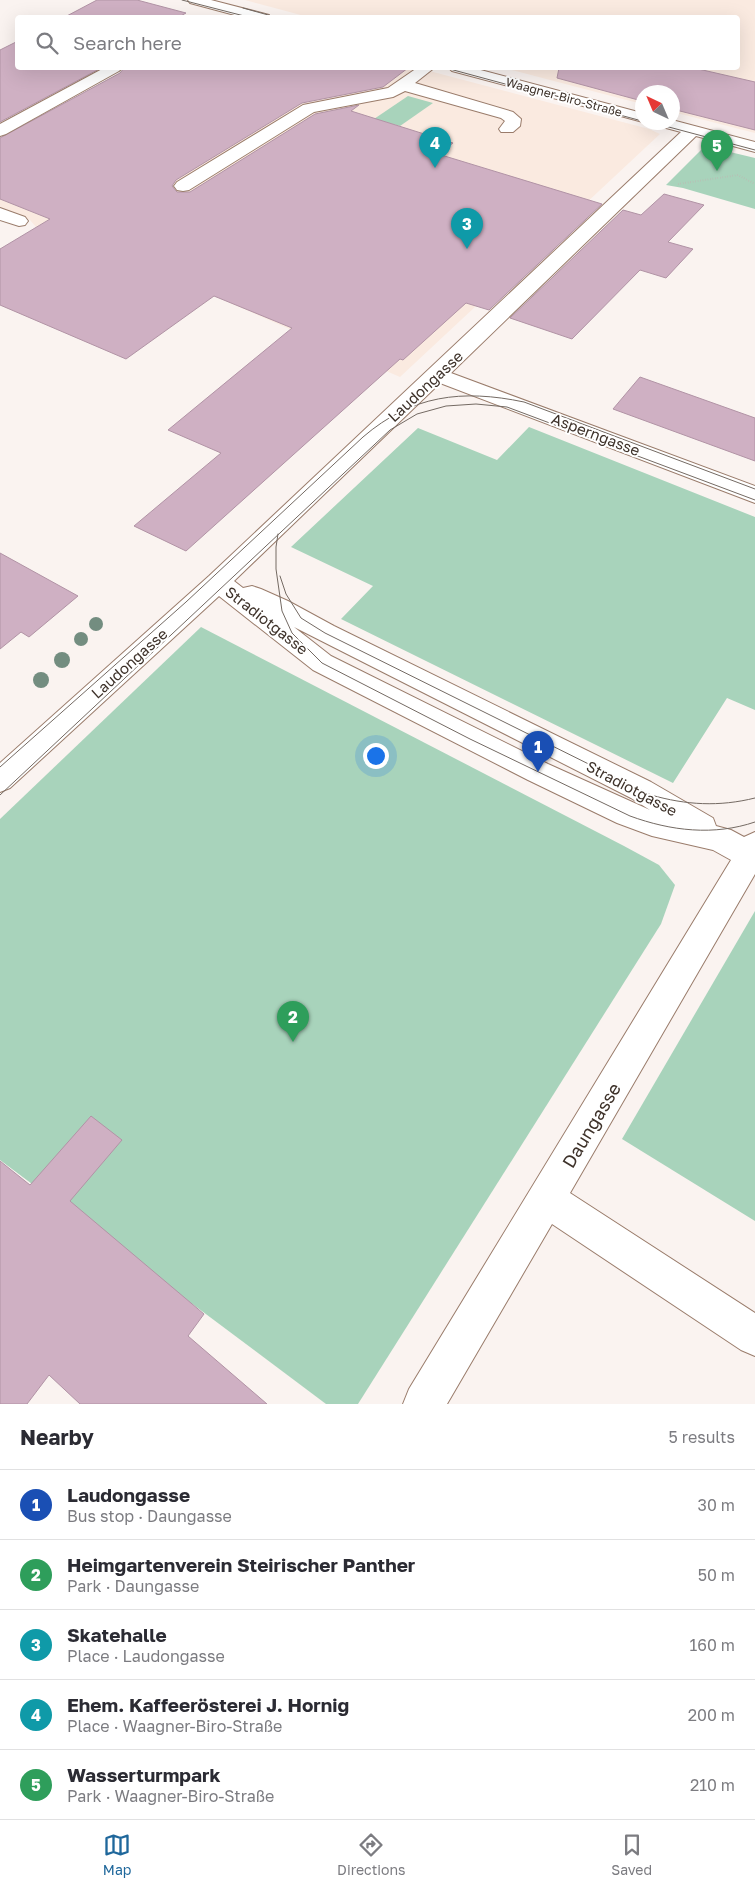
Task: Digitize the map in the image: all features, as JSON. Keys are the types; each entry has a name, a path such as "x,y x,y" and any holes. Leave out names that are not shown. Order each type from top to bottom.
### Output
{"street":[{"path":"195,0 253,15"},
{"path":"210,15 224,7"},
{"path":"0,131 110,70"},
{"path":"183,186 309,108 347,99 384,95 403,85 423,70"},
{"name":"Waagner-Biro-Straße","path":"464,70 635,116"},
{"path":"403,85 508,115 513,119 512,126 507,129"},
{"path":"680,128 755,147"},
{"name":"Laudongasse","path":"0,780 218,582 692,131"},
{"path":"0,214 19,221"},
{"name":"Asperngasse","path":"437,375 755,495"},
{"name":"Stradiotgasse","path":"218,582 322,663 538,772 627,814 652,824 745,850"},
{"name":"Daungasse","path":"424,1404 547,1199 745,850"},
{"path":"547,1199 755,1336"}],"path":[{"path":"674,184 738,176 755,184"}],"shaded area":[{"path":"245,0 755,0 755,133 680,114 680,85 635,85 635,102 512,70 740,70 740,15 301,15"},
{"path":"129,70 426,70 635,125 635,130 651,130 660,134 400,377 214,296 36,227 30,220 0,208 0,143"}],"green space":[{"path":"408,96 433,103 400,126 374,119"},
{"path":"705,146 755,158 755,209 683,188 666,185"},
{"path":"529,427 755,517 755,710 727,698 673,783 341,619 373,586 291,547 418,428 497,460"},
{"path":"201,627 659,865 675,885 661,924 358,1404 326,1404 0,1160 0,819"},
{"path":"755,911 755,1221 622,1139"}],"building":[{"path":"97,0 137,0 186,13 182,15 69,15"},
{"path":"15,42 15,70 97,70 0,122 0,50"},
{"path":"122,70 405,70 383,87 302,103 176,180 172,186 177,192 190,192 315,114 359,105 351,111 453,143 438,154 602,204 489,310 466,303 403,360 400,359 186,551 134,526 221,453 168,430 292,328 214,296 126,359 0,305 0,249 50,219 0,199 0,138"},
{"path":"559,70 703,70 755,82 755,130 680,111 680,85 635,85 635,99 557,78"},
{"path":"664,194 704,205 668,242 693,249 666,278 640,270 572,339 510,318 623,210 641,215"},
{"path":"640,377 755,418 755,461 613,409"},
{"path":"0,553 78,596 29,637 21,632 0,649"},
{"path":"91,1116 122,1140 70,1201 204,1314 188,1336 267,1404 80,1404 49,1375 27,1404 0,1404 0,1161 30,1185"}],"tram line":[{"path":"182,0 240,15"},
{"path":"243,8 268,15"},
{"path":"453,70 635,119"},
{"path":"680,130 755,150"},
{"path":"0,767 186,602 363,437 381,423 419,404 459,396 480,396 524,402 755,489"},
{"path":"278,535 390,430 417,414 446,406 476,404 507,407 755,500"},
{"path":"0,795 278,535"},
{"path":"278,535 276,569 282,611 292,633 322,663 470,739 630,816 661,825 692,830 724,829 755,822"},
{"path":"280,576 286,594 301,618 325,633 651,795 703,804 728,803 755,798"}],"place":[{"name":"Ehem. Kaffeerösterei J. Hornig","path":"435,168"},
{"name":"Wasserturmpark","path":"717,171"},
{"name":"Skatehalle","path":"467,249"},
{"name":"Laudongasse","path":"538,772"},
{"name":"Heimgartenverein Steirischer Panther","path":"293,1042"}]}
